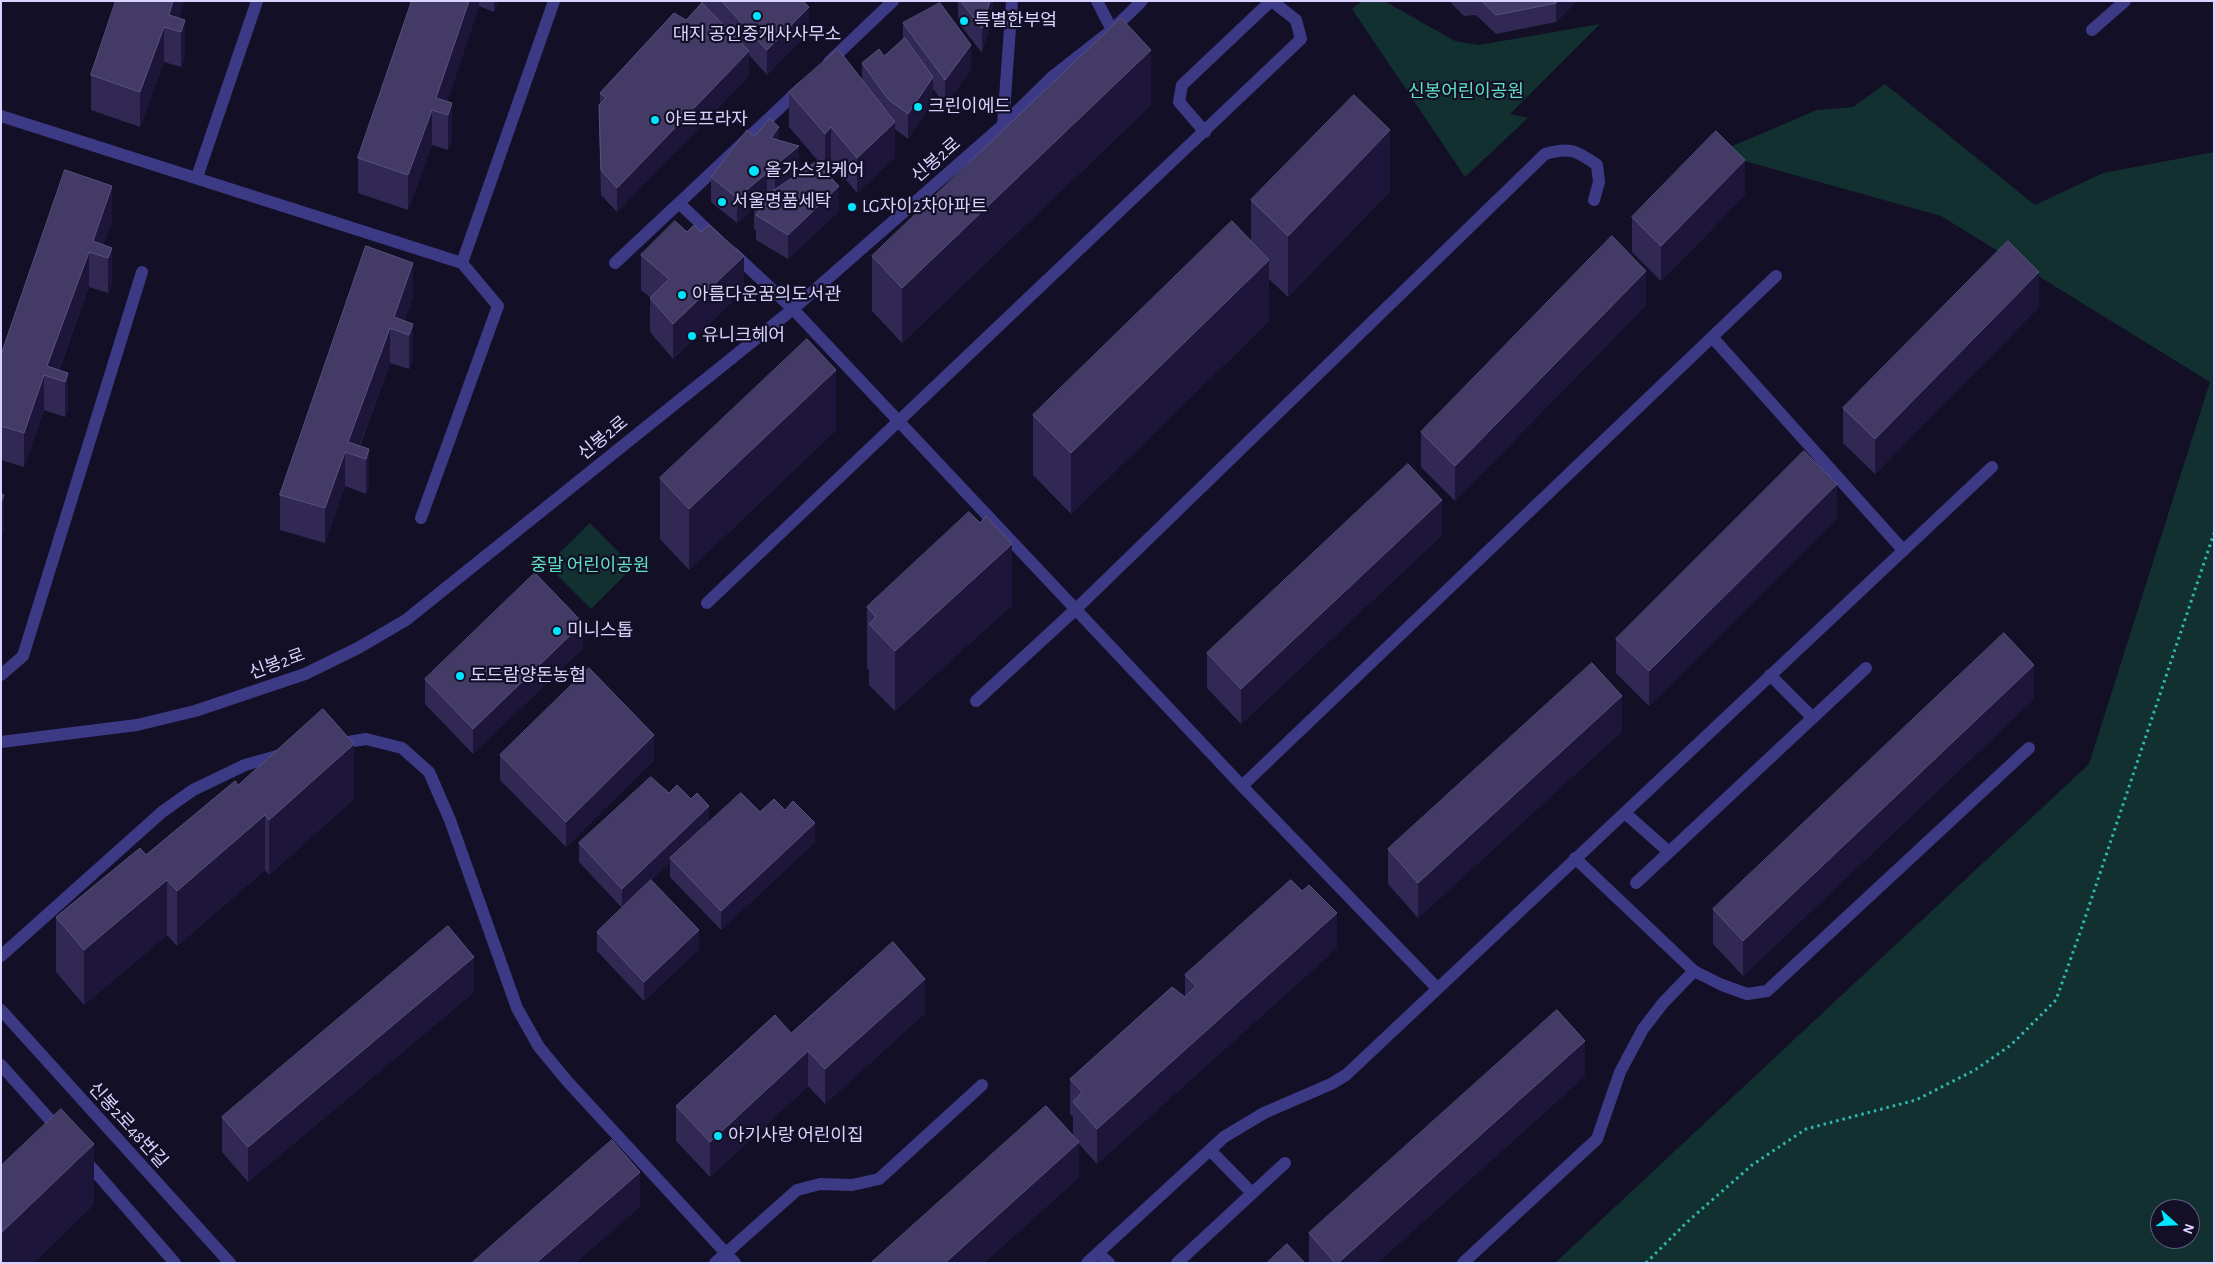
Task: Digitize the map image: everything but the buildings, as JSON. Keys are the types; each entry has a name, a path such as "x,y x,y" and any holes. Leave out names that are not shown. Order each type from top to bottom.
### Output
{"street":[{"path":"197,177 257,1"},
{"path":"462,262 554,1"},
{"path":"1003,125 1012,1"},
{"path":"1097,1 1112,30"},
{"name":"신봉2로","path":"1,742 137,725 195,711 305,674 358,648 414,614 792,309 1003,125 1052,77 1112,30 1142,1"},
{"path":"707,603 1205,132 1302,39 1296,20 1272,1 1182,84 1179,102 1205,132"},
{"path":"2092,30 2125,1"},
{"path":"821,69 893,2"},
{"path":"616,262 807,82"},
{"path":"1,116 462,262 498,306 420,518"},
{"path":"976,701 1076,608 1545,154 1564,149 1580,153 1597,165 1599,182 1594,200"},
{"path":"679,203 792,309 1242,786 1437,988"},
{"path":"1,675 23,656 142,272"},
{"path":"1242,786 1776,276"},
{"path":"1712,337 1903,550"},
{"path":"1087,1263 1224,1136 1264,1113 1331,1084 1346,1075 1992,466"},
{"path":"1636,884 1866,668"},
{"path":"1770,675 1812,718"},
{"path":"321,746 366,739 375,741 402,748 428,772 450,820 517,1008 539,1047 568,1082 735,1263"},
{"path":"1575,858 1694,971 1722,985 1747,994 1767,991 2029,748"},
{"path":"1,956 162,812 193,790 245,765 293,752"},
{"path":"1625,813 1669,852"},
{"path":"1463,1263 1597,1139 1620,1072 1644,1029 1663,1003 1694,971"},
{"name":"신봉2로48번길","path":"1,1010 230,1263"},
{"path":"1,1065 66,1138"},
{"path":"715,1263 797,1190 820,1184 852,1185 879,1179 982,1085"},
{"path":"1210,1150 1252,1193"},
{"path":"79,1153 176,1263"},
{"path":"1177,1263 1285,1163"},
{"path":"1098,1253 1109,1263"}],"path":[{"path":"1646,1263 1686,1223 1752,1165 1806,1129 1916,1100 1976,1070 2011,1045 2056,1000 2214,533"}],"green space":[{"name":"신봉어린이공원","path":"1362,1 1384,1 1455,41 1479,45 1600,24 1510,114 1528,118 1465,177 1352,9"},
{"path":"1885,84 2035,205 2103,173 2214,152 2214,1263 1555,1263 2089,764 2210,382 1941,216 1741,160 1730,147 1817,110 1853,107"},
{"name":"중말 어린이공원","path":"590,523 633,567 591,609 547,565"}],"place":[{"name":"대지 공인중개사사무소","path":"757,16"},
{"name":"특별한부엌","path":"964,21"},
{"name":"크린이에드","path":"918,107"},
{"name":"아트프라자","path":"655,120"},
{"name":"올가스킨케어","path":"754,171"},
{"name":"서울명품세탁","path":"722,202"},
{"name":"LG자이2차아파트","path":"852,207"},
{"name":"아름다운꿈의도서관","path":"682,295"},
{"name":"유니크헤어","path":"692,336"},
{"name":"미니스톱","path":"557,631"},
{"name":"도드람양돈농협","path":"460,676"},
{"name":"아기사랑 어린이집","path":"718,1136"}]}
